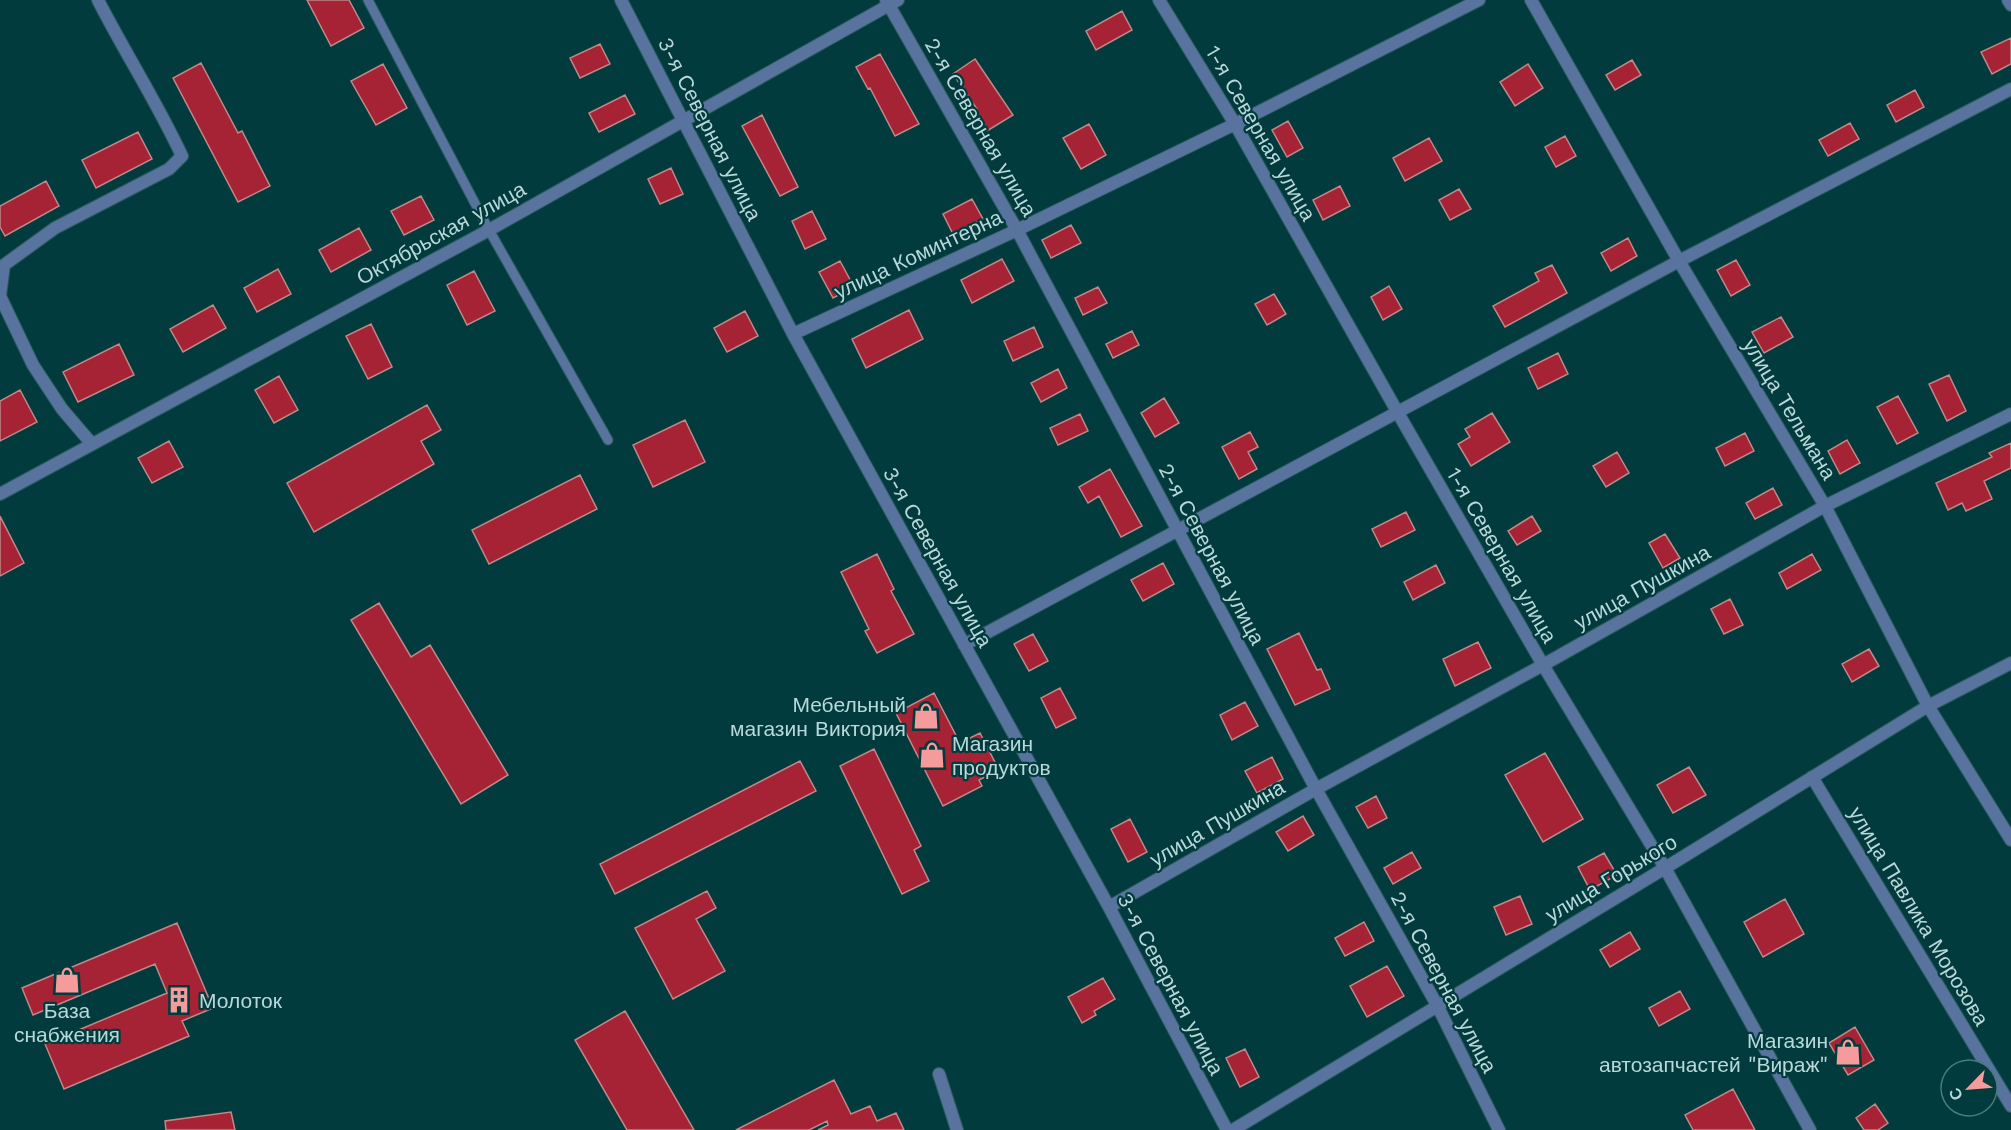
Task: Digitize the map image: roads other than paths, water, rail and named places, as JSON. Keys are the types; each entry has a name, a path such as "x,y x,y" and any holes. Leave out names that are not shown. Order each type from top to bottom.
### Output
{"street":[{"path":"92,444 62,409 33,365 0,296 4,265 55,228 169,169 182,156 166,121 117,38 98,0"},
{"name":"3-я Северная улица","path":"621,0 793,334 1109,907 1227,1130"},
{"name":"1-я Северная улица","path":"1159,0 1235,124 1543,665 1665,868 1810,1130"},
{"name":"улица Коминтерна","path":"793,334 1017,230 1235,124 1479,0"},
{"name":"улица Тельмана","path":"1531,0 1679,261 1825,506 1928,706 2011,840"},
{"path":"2008,0 2011,5"},
{"name":"Октябрьская улица","path":"0,494 489,230 891,2"},
{"name":"2-я Северная улица","path":"891,2 1017,230 1316,789 1437,1005 1499,1130"},
{"path":"964,645 1679,261 2011,89"},
{"name":"улица Пушкина","path":"1109,907 1316,789 1543,665 1825,506 2011,414"},
{"name":"улица Горького","path":"1233,1130 1928,706 2011,663"},
{"name":"улица Павлика Морозова","path":"1812,777 2011,1106"},
{"path":"939,1074 957,1130"}],"lane":[{"path":"368,0 489,230 608,440"}],"place":[{"name":"Мебельный магазин Виктория","path":"926,716"},
{"name":"Магазин продуктов","path":"932,755"},
{"name":"База снабжения","path":"67,980"},
{"name":"Молоток","path":"179,1000"},
{"name":"Магазин автозапчастей \"Вираж\"","path":"1848,1052"}]}
